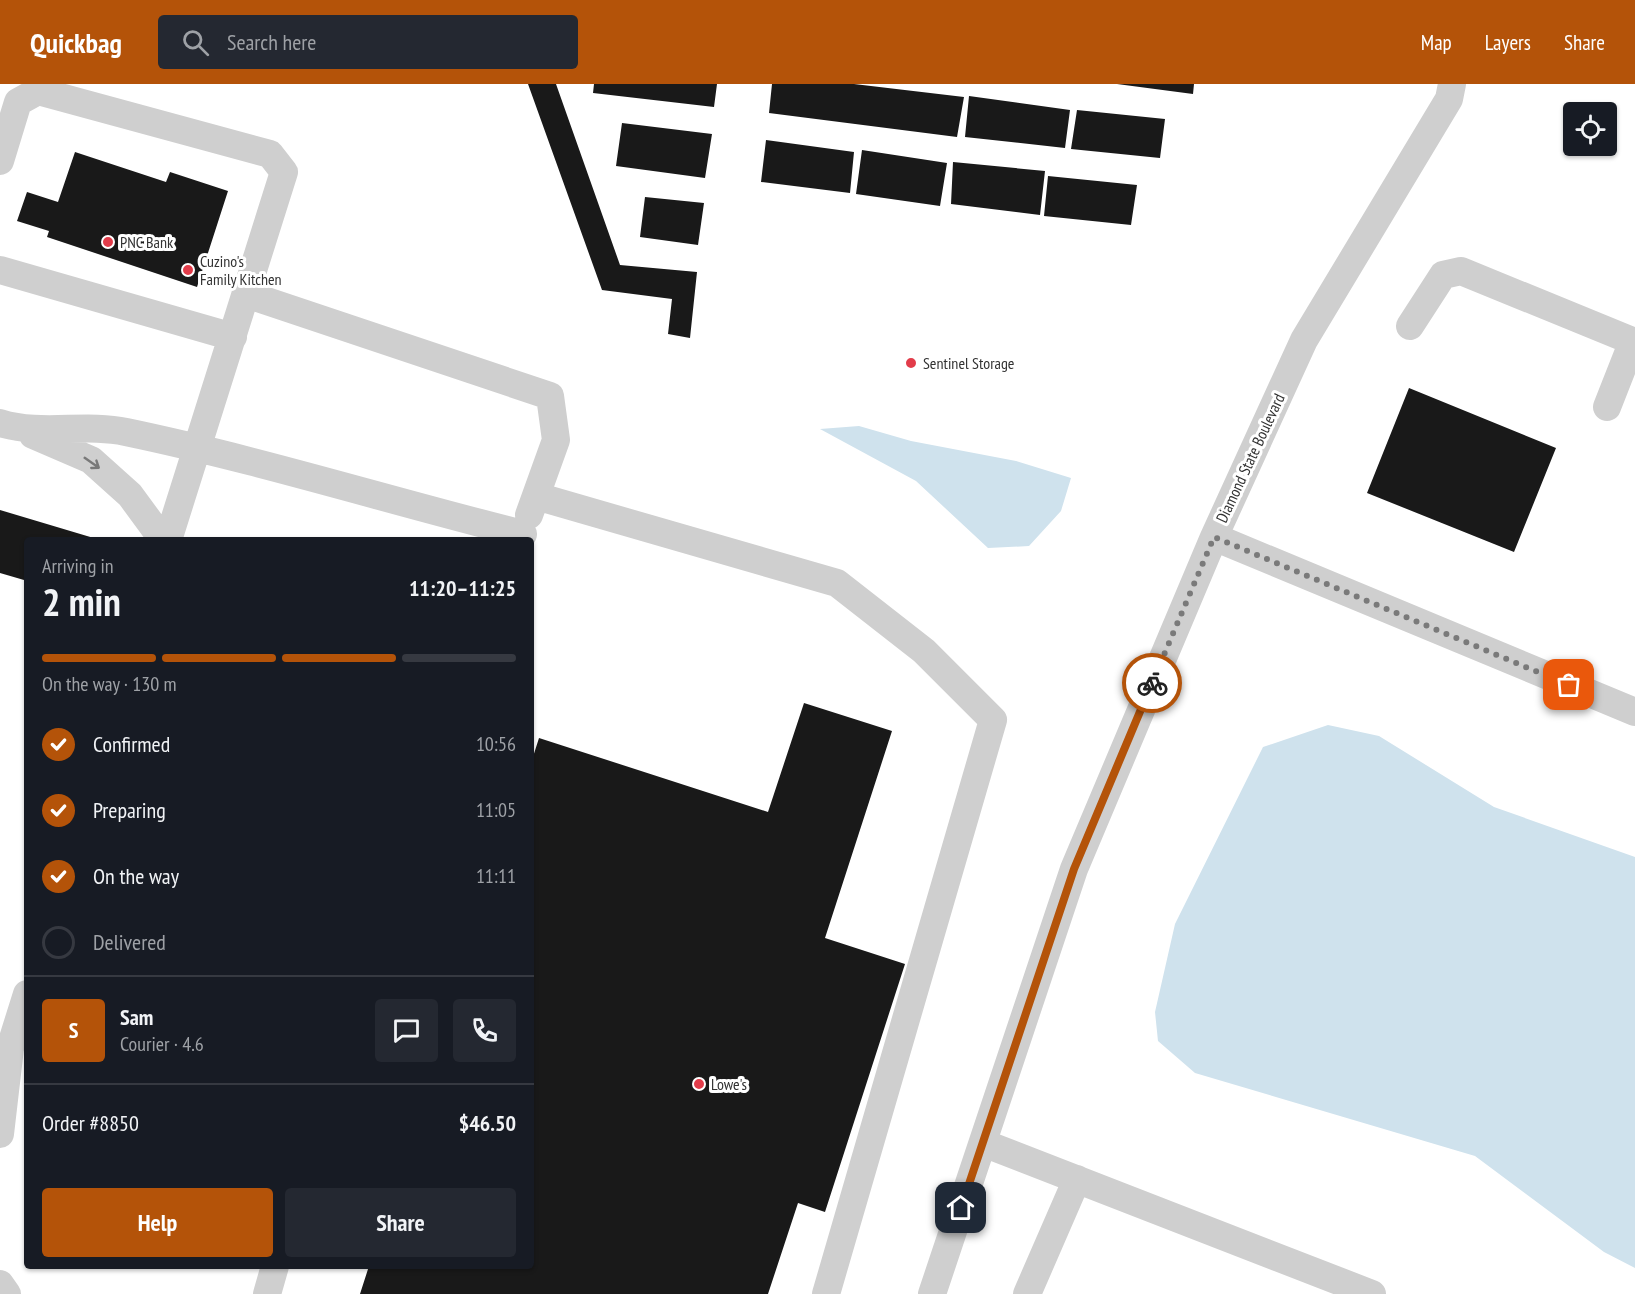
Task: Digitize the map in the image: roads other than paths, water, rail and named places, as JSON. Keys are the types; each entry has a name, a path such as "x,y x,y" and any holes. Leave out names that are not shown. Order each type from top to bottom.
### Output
{"street":[{"name":"Diamond State Boulevard","path":"932,1294 1074,869 1214,537 1304,340 1449,99 1452,84"},
{"path":"0,161 18,102 38,91 270,154 284,172 169,537"},
{"path":"0,270 233,337"},
{"path":"1410,326 1443,275 1461,271 1634,342 1607,406"},
{"path":"10,426 122,431 198,447 522,537 555,440 550,396 246,294"},
{"path":"10,426 90,460 130,495 162,537"},
{"path":"536,496 837,583 924,651 993,720 826,1294"},
{"path":"1214,537 1635,712"},
{"path":"0,1134 10,1048 24,1004"},
{"path":"983,1143 1372,1294"},
{"path":"1027,1294 1077,1179"},
{"path":"0,1284 7,1294"}],"water":[{"path":"859,426 911,441 1016,461 1071,478 1061,511 1029,546 988,548 916,481 820,429"},
{"path":"1328,725 1379,736 1494,807 1635,857 1635,1268 1604,1252 1475,1156 1195,1073 1158,1041 1155,1012 1175,924 1263,747"}],"place":[{"name":"PNC Bank","path":"108,242"},
{"name":"Cuzino's Family Kitchen","path":"188,270"},
{"name":"Sentinel Storage","path":"911,363"},
{"name":"Lowe's","path":"699,1084"}]}
